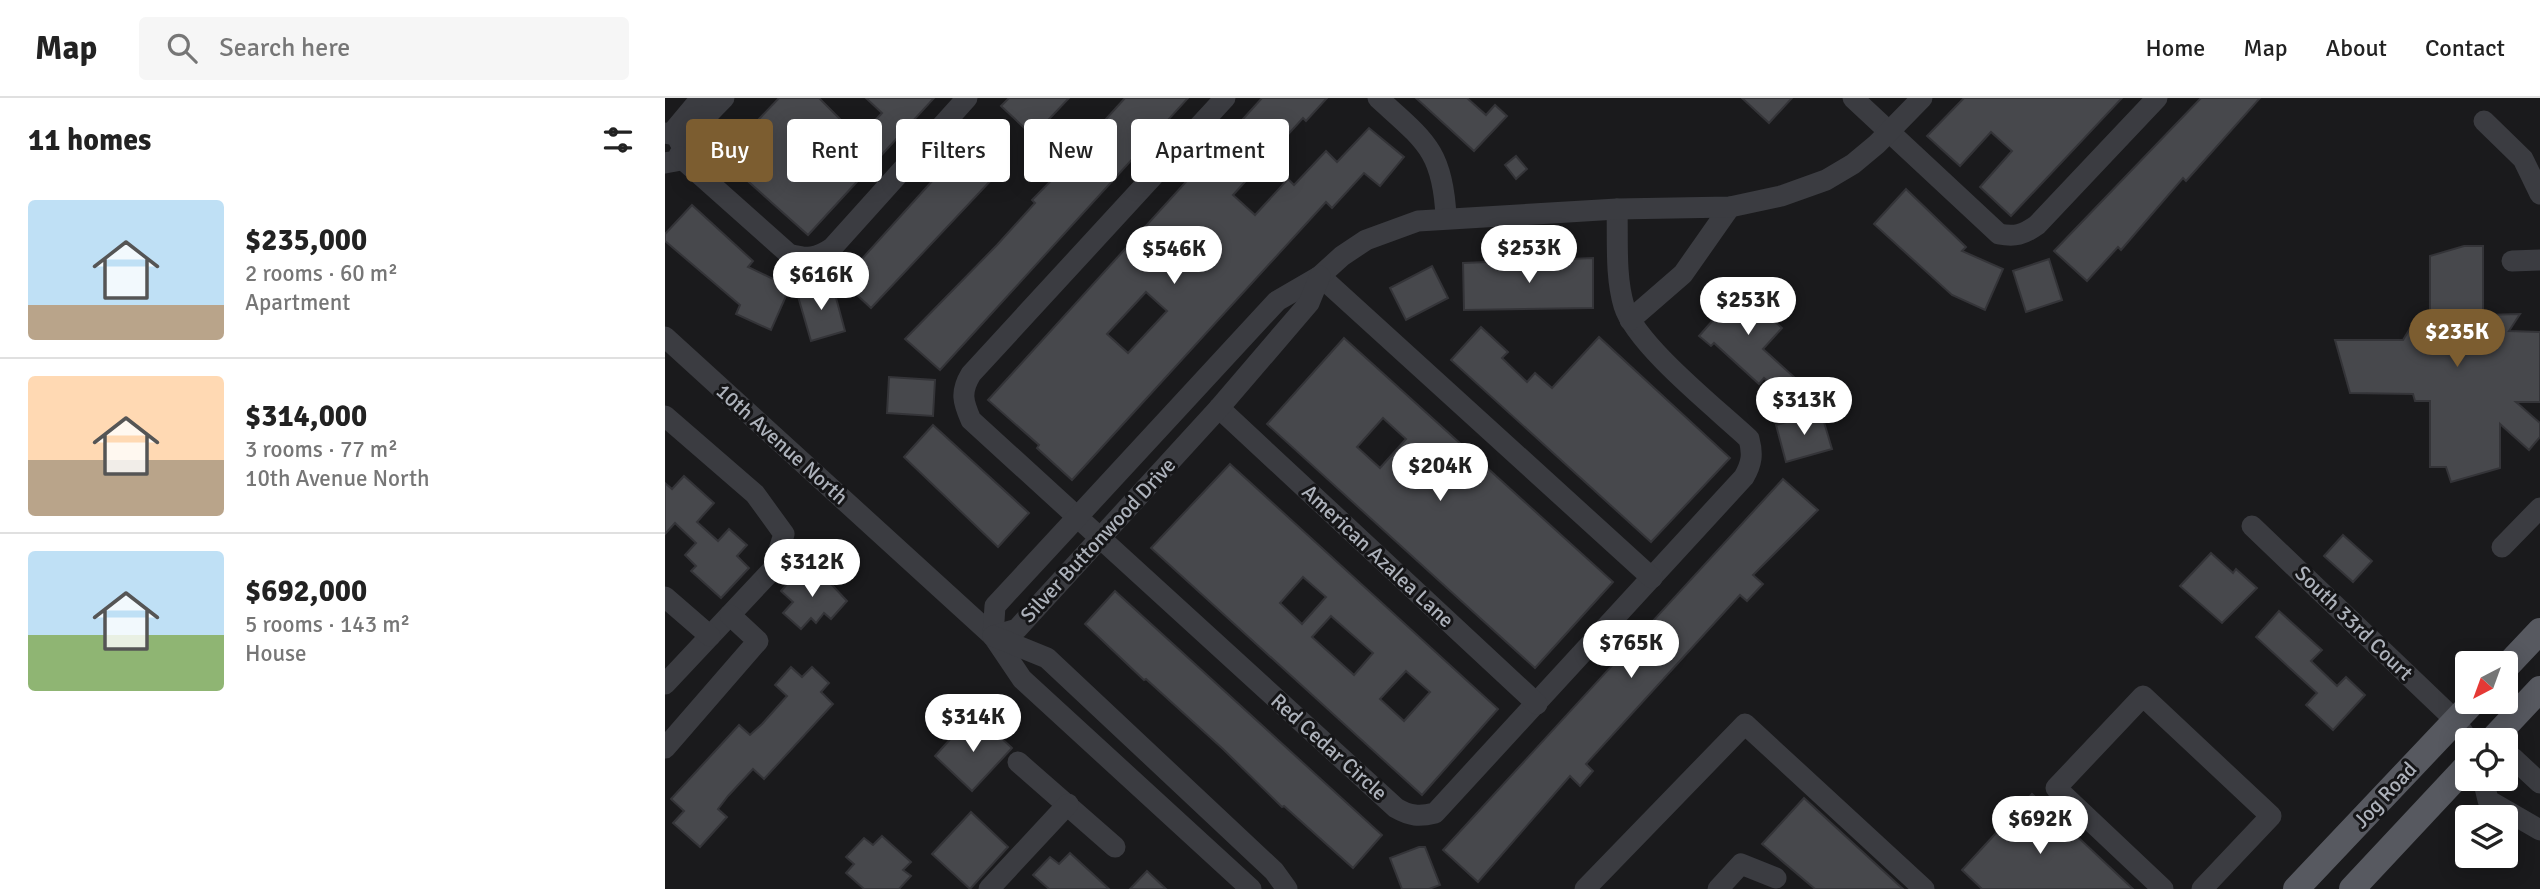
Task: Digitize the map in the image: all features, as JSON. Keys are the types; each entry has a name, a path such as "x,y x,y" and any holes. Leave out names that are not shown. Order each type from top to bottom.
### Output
{"main road":[{"path":"2518,654 2540,631"},
{"path":"2503,728 2540,689"},
{"name":"Jog Road","path":"2297,889 2466,721"},
{"name":"Jog Road","path":"2352,889 2455,779"}],"street":[{"path":"671,152 701,98"},
{"path":"671,152 724,98"},
{"path":"671,152 789,254 808,259 821,256 832,248 967,98"},
{"name":"Red Cedar Circle","path":"1225,98 971,374 964,386 962,400 971,420 1397,808 1408,815 1422,817 1435,813 1744,477 1751,465 1753,452 1749,439 1647,342 1630,320 1621,294 1617,209"},
{"path":"1378,98 1432,152 1443,178 1446,217"},
{"path":"1853,98 1999,233 2012,236 2025,234 2037,225 2157,98"},
{"name":"Silver Buttonwood Drive","path":"1320,276 1309,303 1219,408 1017,629 993,636 995,606 1277,301 1320,276 1342,256 1366,240 1400,226 1446,217 1730,207 1781,196 1826,180 1853,164 1889,133 1922,98"},
{"path":"2484,121 2523,159 2540,194"},
{"path":"1630,320 1683,274 1730,207"},
{"path":"2512,261 2540,260"},
{"path":"1320,276 1652,578"},
{"name":"10th Avenue North","path":"665,337 993,636 1022,678 1251,889"},
{"name":"American Azalea Lane","path":"1219,408 1537,704"},
{"path":"665,416 755,494 784,534 773,569 665,684"},
{"path":"2502,547 2540,508"},
{"name":"South 33rd Court","path":"2252,526 2466,721"},
{"path":"665,597 710,636"},
{"path":"665,748 758,641 730,615"},
{"name":"10th Avenue North","path":"993,636 1047,658 1274,871 1287,889"},
{"path":"2163,889 2056,788 2143,696 2271,816 2202,889"},
{"path":"1585,889 1745,724 1924,889"},
{"path":"1018,762 1115,847"},
{"path":"2518,763 2540,783"},
{"path":"2486,791 2488,800 2540,830"},
{"path":"989,889 1068,804"},
{"path":"1718,889 1741,864 1777,885"}],"building":[{"path":"779,98 819,98 840,119 787,119 787,182 857,182 808,235 749,182 773,182 773,119 759,119"},
{"path":"866,98 934,98 915,119 896,119 896,139 882,155 882,119 876,119 882,113"},
{"path":"1009,98 1069,98 1049,119 1024,119 1024,128 1001,106"},
{"path":"1125,98 1188,98 1169,119 1131,119 1131,161 1117,176 1117,119 1106,119"},
{"path":"1262,98 1327,98 1306,121 1303,118 1289,133 1289,119 1243,119"},
{"path":"1416,98 1467,98 1486,115 1495,105 1507,116 1474,151"},
{"path":"1742,98 1792,98 1769,123"},
{"path":"1964,98 2122,98 2011,216 1980,187 2012,151 1991,132 1960,166 1927,136"},
{"path":"2201,98 2260,98 2186,181 2183,178 2121,250 2118,247 2087,281 2054,251"},
{"path":"1369,128 1404,157 1380,186 1364,173 1332,208 1326,202 1072,480 1037,448 1039,445 988,400 1186,182 1245,182 1233,195 1255,215 1285,182 1289,180 1294,185 1326,151 1337,162","holes":["1146,292 1167,311 1128,353 1107,334"]},
{"path":"1516,156 1527,169 1516,179 1505,165"},
{"path":"931,182 989,182 871,308 842,281"},
{"path":"1050,182 1111,182 940,370 905,339 997,245 1035,203 1032,200"},
{"path":"1906,189 1966,247 1962,251 2003,269 1985,310 1952,295 1874,224"},
{"path":"692,205 753,261 748,267 790,287 771,330 736,314 740,305 665,241 665,234"},
{"path":"2464,246 2483,246 2483,315 2520,314 2509,331 2540,332 2540,402 2516,402 2540,423 2540,437 2529,450 2500,424 2500,468 2451,482 2446,467 2430,467 2430,401 2415,401 2413,394 2350,393 2335,340 2403,340 2415,320 2430,320 2430,256"},
{"path":"1593,258 1593,308 1464,310 1463,263"},
{"path":"2049,259 2062,300 2026,312 2013,271"},
{"path":"1432,266 1448,298 1406,320 1390,288"},
{"path":"832,283 845,331 811,341 797,293"},
{"path":"1740,283 1777,316 1773,320 1782,328 1763,349 1794,377 1781,393 1764,378 1759,384 1714,343 1711,346 1699,336 1714,319 1711,316"},
{"path":"1481,327 1508,352 1502,358 1527,382 1535,373 1552,388 1599,337 1730,458 1651,542 1451,360"},
{"path":"1344,338 1613,582 1535,668 1267,424","holes":["1383,418 1406,439 1380,468 1357,447"]},
{"path":"889,377 935,380 933,416 887,413"},
{"path":"1821,412 1832,449 1786,462 1776,425"},
{"path":"933,425 1029,513 998,547 904,457"},
{"path":"1230,464 1498,709 1422,795 1151,548","holes":["1303,577 1326,597 1302,624 1280,603","1331,616 1373,653 1354,675 1312,637","1406,671 1430,692 1404,721 1380,699"]},
{"path":"684,476 714,503 697,522 718,541 729,529 747,545 737,556 749,568 721,598 691,571 696,566 685,555 696,543 675,523 665,534 665,483 672,489"},
{"path":"1783,479 1818,510 1753,575 1763,584 1747,601 1740,595 1586,764 1593,771 1580,786 1570,776 1478,882 1443,850"},
{"path":"2343,535 2372,561 2353,582 2324,556"},
{"path":"2211,553 2233,573 2236,569 2257,588 2222,623 2180,586"},
{"path":"819,571 847,601 831,619 824,613 816,623 811,618 801,629 783,613 793,602 781,591 797,573 808,583"},
{"path":"1115,591 1382,835 1353,868 1282,807 1223,749 1085,624"},
{"path":"2279,611 2322,650 2311,661 2337,686 2346,677 2365,695 2333,730 2306,705 2317,693 2256,637"},
{"path":"791,667 802,677 812,667 829,683 821,692 833,704 764,779 753,769 718,809 727,817 700,847 673,823 684,811 671,799 739,725 750,735 762,724 787,696 775,685"},
{"path":"983,721 1012,748 972,791 935,756 963,725 972,733"},
{"path":"2032,794 2133,889 1982,889 1962,870"},
{"path":"1804,798 1903,889 1815,889 1762,844"},
{"path":"971,812 1008,847 970,889 932,854"},
{"path":"882,836 911,862 903,870 911,876 899,889 864,889 846,873 854,864 846,857 864,838 873,845"},
{"path":"1425,847 1440,885 1429,889 1402,889 1390,858"},
{"path":"1070,853 1109,889 1049,889 1033,875 1050,857 1059,864"},
{"path":"1147,871 1166,889 1130,889"}]}
